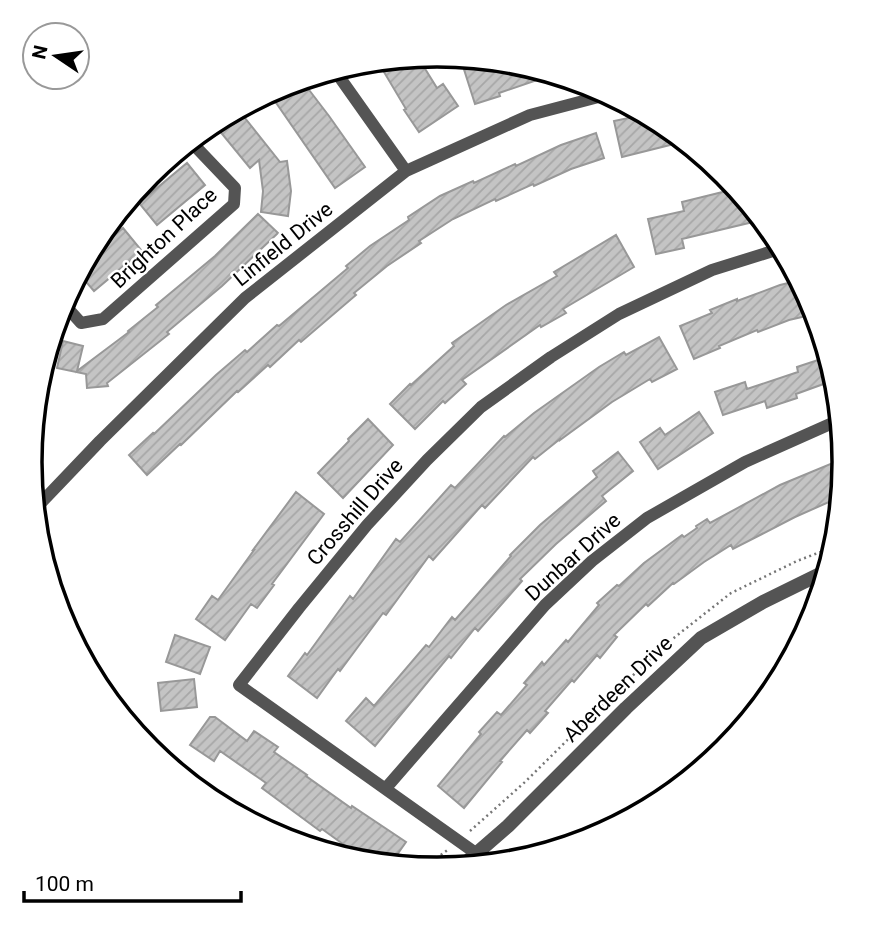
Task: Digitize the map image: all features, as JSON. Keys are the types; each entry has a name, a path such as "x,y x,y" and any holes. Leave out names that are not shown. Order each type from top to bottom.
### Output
{"street":[{"path":"341,80 406,171"},
{"name":"Linfield Drive","path":"44,500 245,298 406,171 530,115 591,99"},
{"name":"Brighton Place","path":"72,313 81,323 103,319 234,204 234,188 197,149"},
{"name":"Crosshill Drive","path":"477,854 239,685 368,525 427,460 481,407 551,357 619,314 712,270 771,251"},
{"name":"Dunbar Drive","path":"386,788 545,605 592,561 647,518 680,499 745,462 831,424"},
{"name":"Aberdeen Drive","path":"474,857 701,638 762,601 817,575"}],"building":[{"path":"424,68 437,88 443,84 458,106 419,132 404,110 406,109 384,71"},
{"path":"464,68 537,80 499,93 500,96 475,104"},
{"path":"308,89 365,167 335,188 276,102"},
{"path":"245,118 280,162 287,161 291,191 288,216 261,212 263,191 259,160 250,168 221,132"},
{"path":"630,118 672,145 622,157 614,121"},
{"path":"596,133 604,158 534,186 533,184 496,201 495,199 453,219 419,241 421,243 354,293 356,295 301,342 299,340 270,367 268,365 237,391 147,475 129,455 245,350 247,352 279,326 370,246 409,220 408,217 440,196 473,181 474,183 561,145"},
{"path":"187,163 205,185 157,225 140,202"},
{"path":"725,191 751,222 682,239 684,248 656,254 648,219 684,211 682,202"},
{"path":"258,214 278,233 222,286 167,332 169,334 107,383 108,386 87,388 86,374 57,368 63,341 83,346 77,371 158,307 156,305 215,256"},
{"path":"123,228 142,251 94,291 86,282 114,235"},
{"path":"616,235 634,267 563,309 566,313 541,327 540,325 462,380 466,384 445,403 443,401 415,429 390,404 454,346 452,343 506,305 557,276 554,272"},
{"path":"789,283 805,316 758,332 757,330 694,359 680,326 712,313 710,310"},
{"path":"659,337 677,369 652,382 650,379 612,402 535,459 533,457 485,508 482,505 433,560 429,556 386,615 383,613 317,698 288,676 305,653 307,655 350,596 353,599 396,539 400,542 451,485 455,488 504,436 599,367 624,352 626,355"},
{"path":"820,359 825,384 796,394 797,398 767,408 765,401 723,415 715,392 745,382 747,389 798,372 797,367"},
{"path":"699,412 713,433 658,469 640,442 660,428 665,435"},
{"path":"368,419 393,445 343,498 318,473"},
{"path":"618,452 633,471 602,496 606,501 520,579 522,581 478,631 475,628 451,658 449,656 375,746 346,721 366,698 374,706 426,645 429,647 452,617 455,620 510,555 540,525 597,477 593,471"},
{"path":"833,463 831,501 733,549 731,545 673,583 648,606 646,604 614,635 617,637 600,658 597,655 574,682 572,680 530,733 527,730 464,808 438,786 481,734 479,732 497,712 501,715 527,685 524,683 542,662 544,665 566,640 568,642 599,605 597,603 617,585 707,519 710,523 780,485"},
{"path":"296,492 324,514 257,608 251,604 225,640 196,619 212,596 218,600"},
{"path":"175,635 210,647 200,674 166,662"},
{"path":"194,679 197,707 161,711 158,683"},
{"path":"210,717 215,717 247,741 254,731 278,747 274,752 306,776 406,842 396,856 349,848 322,829 320,831 262,788 266,783 220,751 214,761 190,745"}]}
